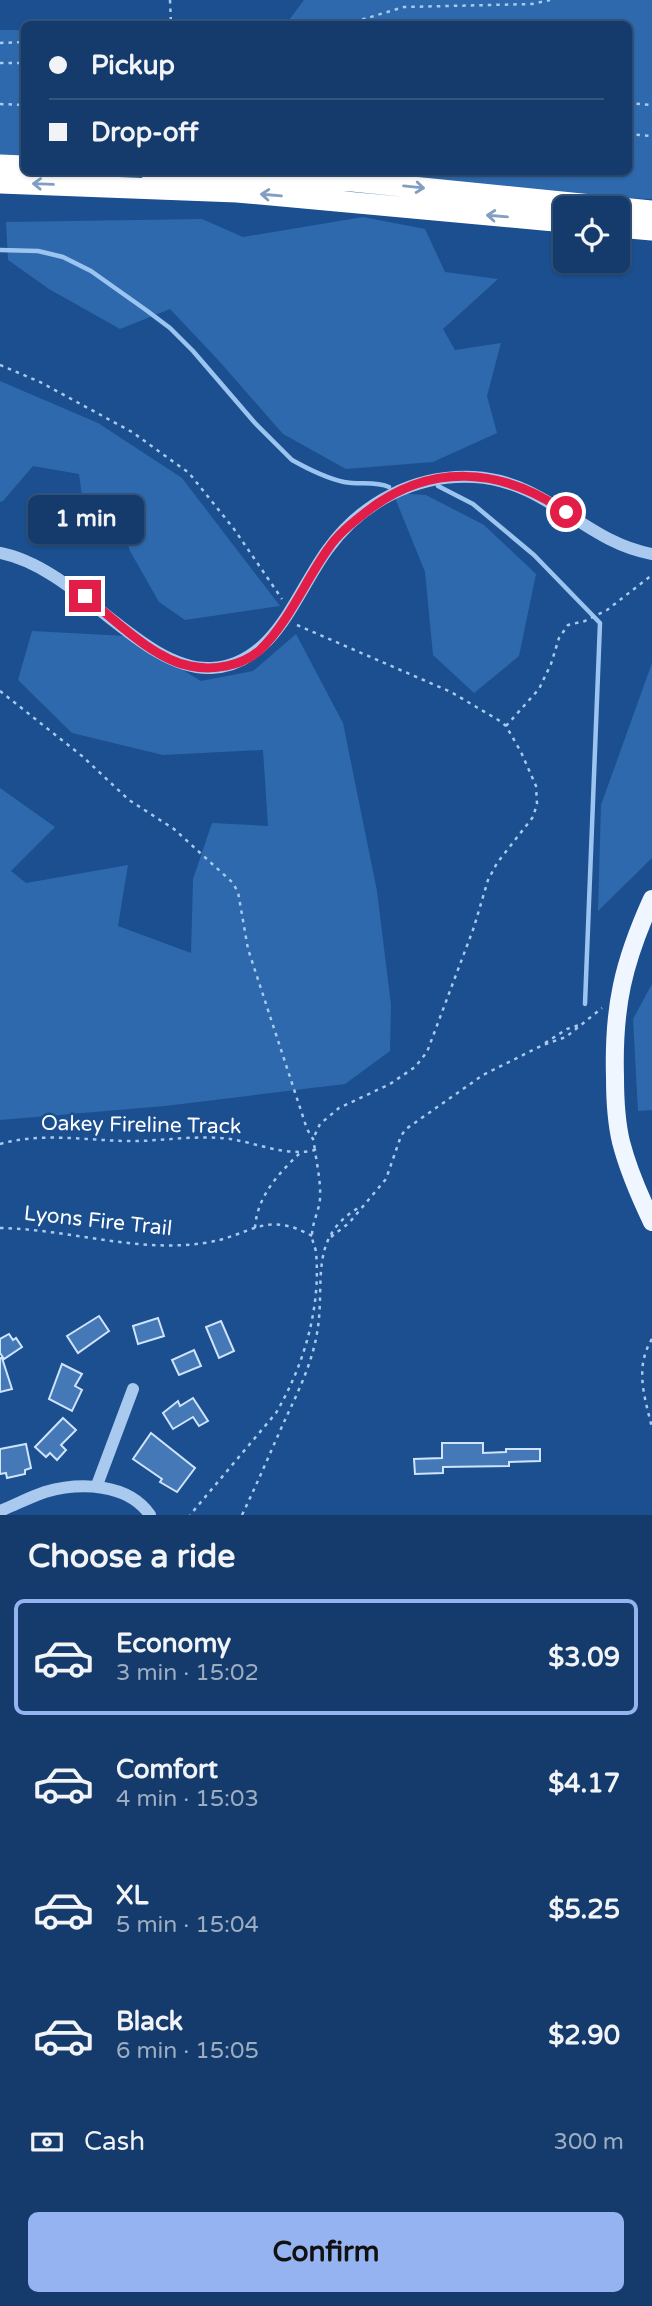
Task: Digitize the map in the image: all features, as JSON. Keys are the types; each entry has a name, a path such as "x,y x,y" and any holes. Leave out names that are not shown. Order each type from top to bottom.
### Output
{"highway":[{"path":"0,165 21,166"},
{"path":"218,175 352,181 652,211"},
{"path":"0,183 237,192 553,221"},
{"path":"630,228 652,230"}],"main road":[{"path":"652,899 629,955 617,1003 614,1035 615,1105 621,1141 652,1222"}],"street":[{"path":"0,553 50,573 85,596 156,652 173,662 191,666 234,664 260,649 287,614 329,547 348,526 383,498 411,484 440,478 488,478 511,484 554,503 618,545 652,554"},
{"path":"97,1485 133,1390"},
{"path":"0,1511 46,1492 97,1485 120,1492 145,1507 150,1515"}],"path":[{"path":"170,0 171,21"},
{"path":"362,21 404,7 532,4 550,0"},
{"path":"0,43 21,42"},
{"path":"0,63 21,63"},
{"path":"632,103 652,105"},
{"path":"0,104 21,105"},
{"path":"632,134 652,136"},
{"path":"0,365 40,382 132,432 189,474 234,529 287,614 451,692 506,726 536,786 537,804 533,817 497,863 488,880 474,927 427,1052 415,1067 390,1084 339,1108 320,1124 313,1139"},
{"path":"506,726 539,689 559,638 568,625 590,618 616,604 652,575"},
{"path":"0,691 82,756 129,800 174,829 232,882 237,892 248,949 306,1129 313,1139 319,1171 320,1200 312,1236 316,1251 313,1316 302,1357 276,1413 190,1515"},
{"path":"331,1237 349,1223 386,1179 406,1129 476,1080 543,1045 567,1029 585,1023 566,1037 543,1045"},
{"name":"Oakey Fireline Track","path":"0,1144 29,1138 139,1141 191,1137 228,1139 285,1151 314,1150"},
{"path":"255,1228 256,1217 269,1187 302,1152"},
{"path":"242,1515 296,1397 312,1354 321,1311 321,1258 339,1223 360,1207"},
{"name":"Lyons Fire Trail","path":"0,1228 54,1231 109,1241 170,1246 225,1239 255,1228 281,1223 312,1236"},
{"path":"652,1339 642,1361 641,1378 652,1428"}],"shaded area":[{"path":"304,0 652,0 652,199 230,175 632,175 632,21 275,21 289,20"},
{"path":"0,30 21,30 21,163 0,164"},
{"path":"363,217 425,229 445,272 498,279 443,329 455,350 501,343 487,396 497,433 433,462 346,469 283,434 170,309 120,329 49,289 8,260 6,222 202,219 243,237"},
{"path":"0,381 98,423 182,478 280,606 185,620 159,602 130,551 118,513 85,519 79,474 33,466 0,502"},
{"path":"393,493 426,495 484,525 536,574 519,656 474,693 433,655 425,572"},
{"path":"32,631 126,636 201,681 253,671 296,634 343,723 377,891 391,1005 390,1051 345,1084 165,1106 0,1120 0,788 55,827 11,871 26,883 128,865 118,926 191,953 193,879 212,823 268,826 263,750 163,755 72,733 18,680"},
{"path":"652,663 652,858 598,911 601,805"},
{"path":"652,984 652,1110 638,1111 633,1019"}],"building":[{"path":"99,1316 109,1331 78,1353 67,1336"},
{"path":"158,1318 164,1336 138,1344 133,1326"},
{"path":"221,1321 234,1351 219,1358 206,1327"},
{"path":"9,1334 13,1340 16,1338 22,1347 4,1359 0,1353 0,1339"},
{"path":"194,1350 201,1366 179,1375 172,1360"},
{"path":"0,1358 12,1389 0,1392"},
{"path":"62,1364 82,1374 75,1386 82,1390 72,1411 49,1399"},
{"path":"193,1398 208,1421 199,1426 193,1417 173,1429 163,1413 178,1401 180,1406"},
{"path":"63,1418 76,1430 61,1445 66,1450 57,1460 50,1453 46,1457 35,1447"},
{"path":"151,1433 195,1468 177,1492 160,1482 162,1479 133,1459"},
{"path":"442,1443 483,1443 483,1453 506,1452 506,1449 540,1449 540,1461 509,1462 509,1466 443,1467 443,1473 415,1474 414,1459 442,1458"},
{"path":"26,1444 31,1468 25,1470 25,1474 7,1478 6,1473 0,1474 0,1449"}],"waterway":[{"path":"0,250 38,251 63,257 91,271 170,328 292,460 337,480 389,487"},
{"path":"438,486 473,504 534,555 600,623 585,1004"}],"route":[{"path":"85,596 156,652 173,662 211,668 223,666 250,657 260,649 284,620 329,547 348,526 383,498 411,484 440,478 488,478 534,493 566,512"}]}
